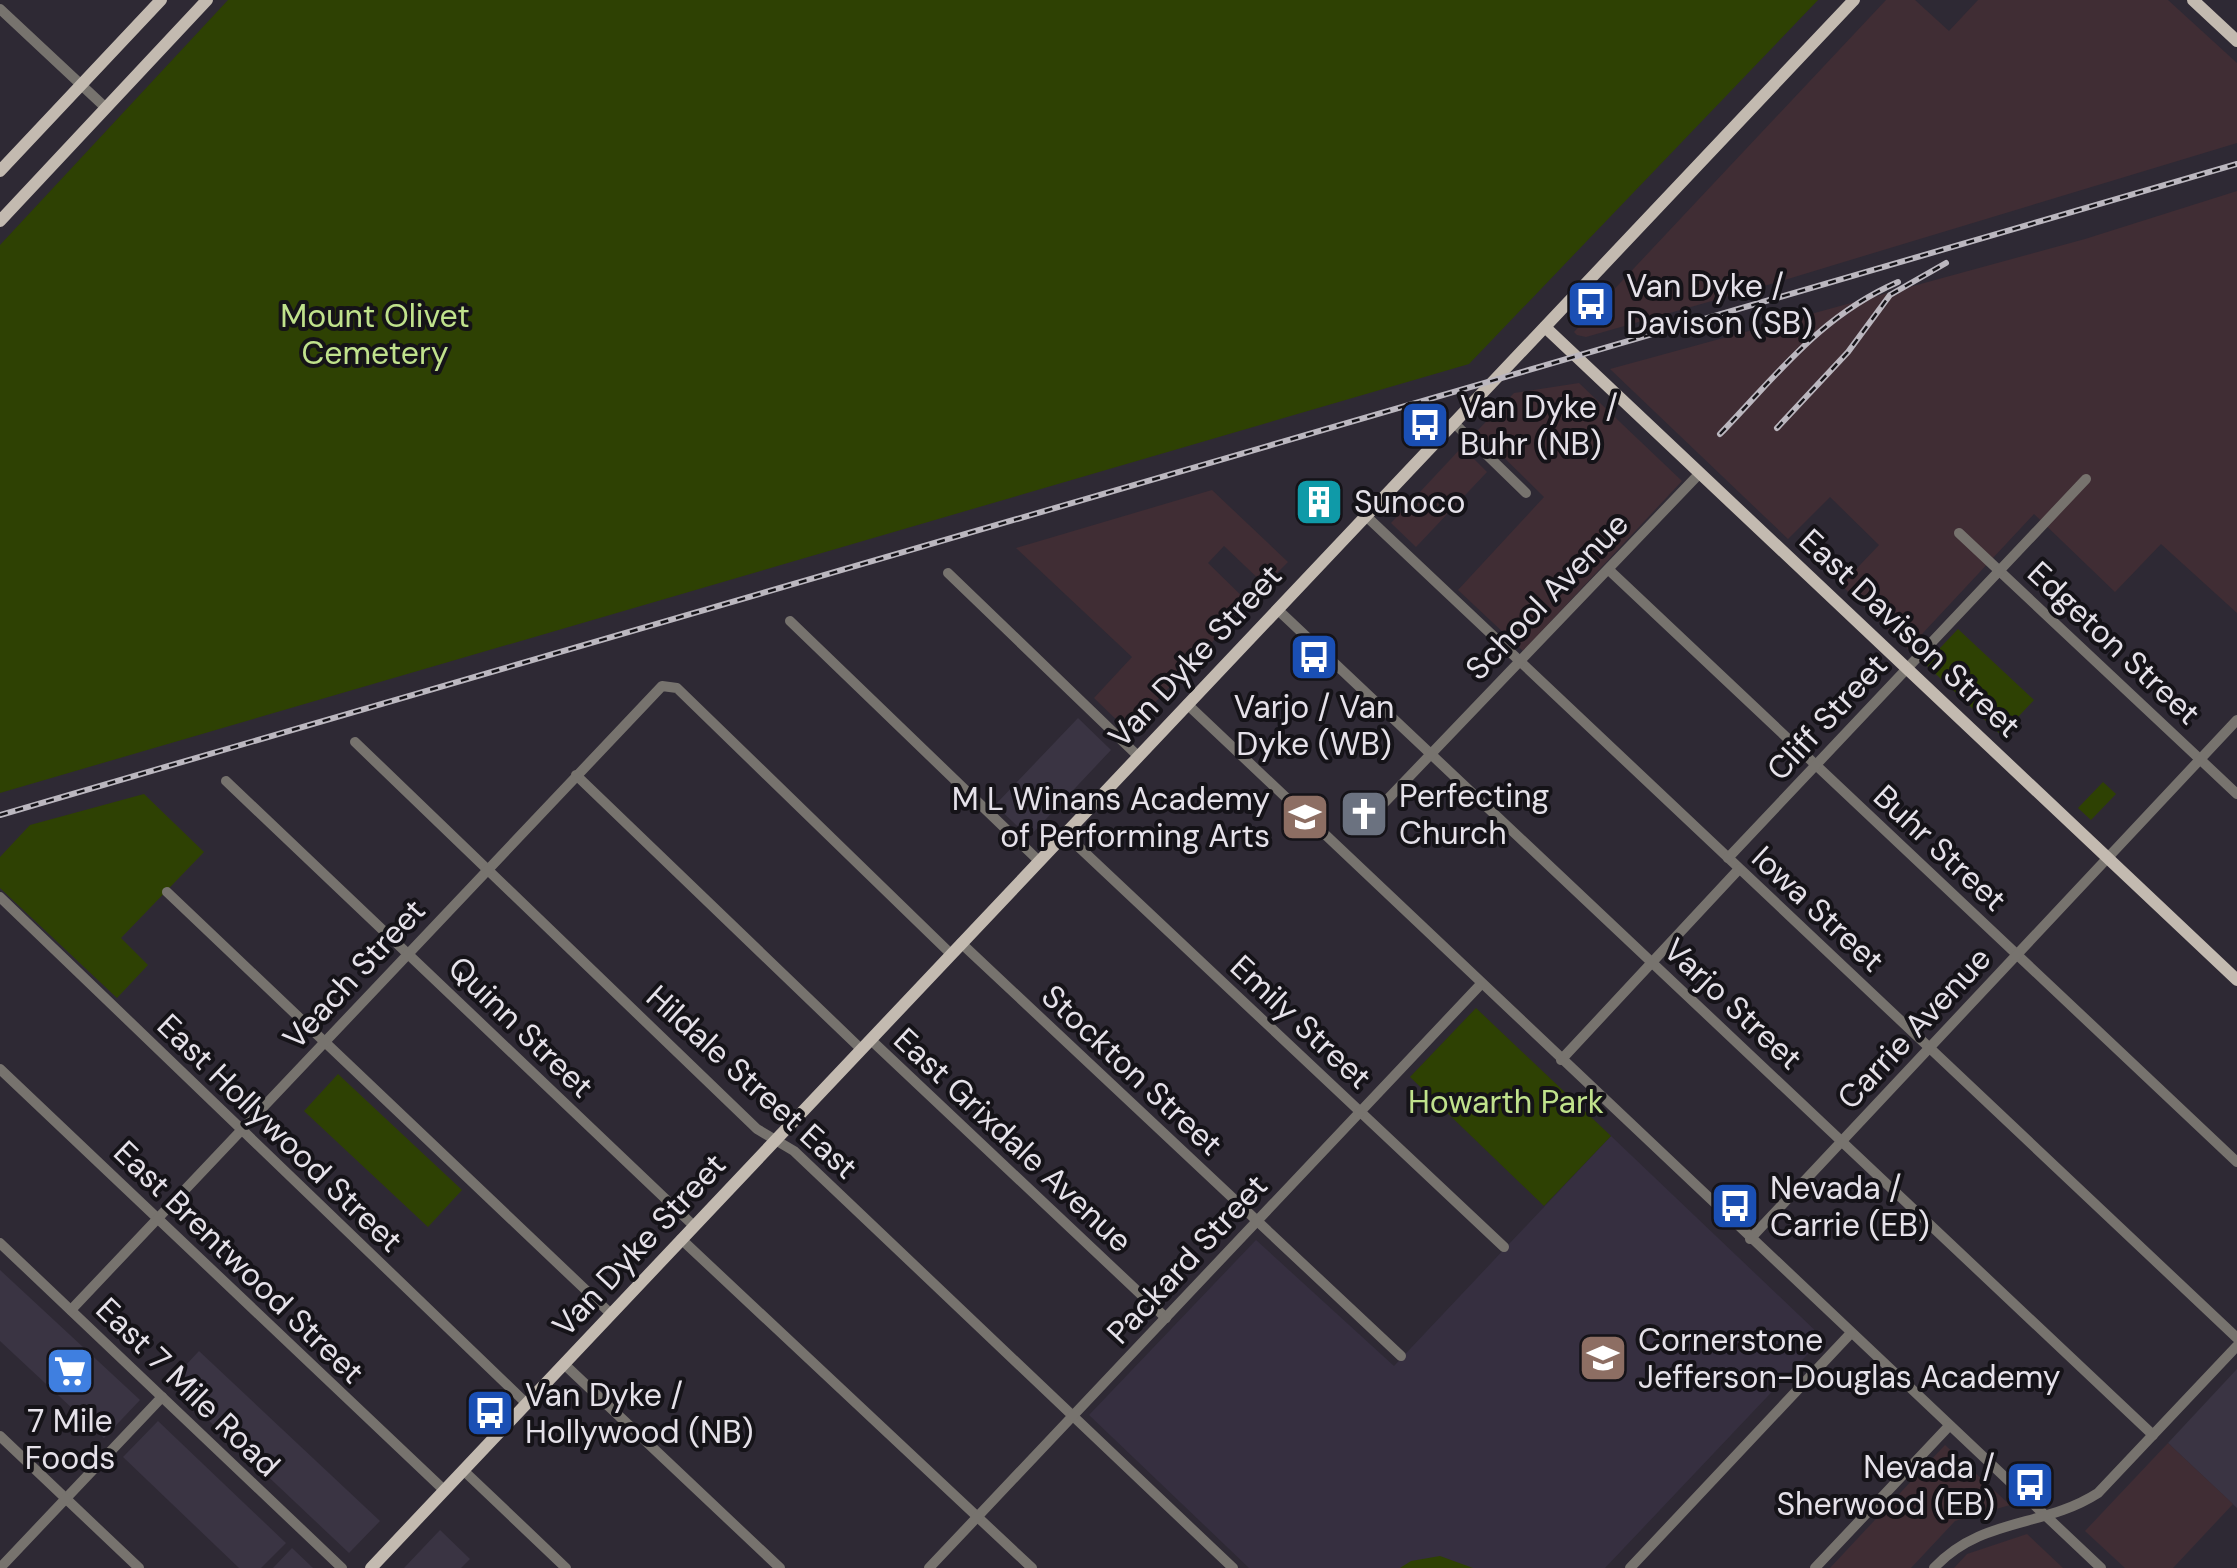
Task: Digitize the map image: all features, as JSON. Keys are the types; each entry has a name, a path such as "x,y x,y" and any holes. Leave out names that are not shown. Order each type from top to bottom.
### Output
{"main road":[{"path":"0,172 161,0"},
{"path":"0,221 207,0"},
{"name":"Van Dyke Street","path":"371,1568 1854,0"},
{"path":"2194,0 2237,41"},
{"name":"East Davison Street","path":"1545,327 2237,980"}],"street":[{"path":"0,9 106,108"},
{"path":"1454,423 1526,493"},
{"name":"School Avenue","path":"1384,802 1700,474"},
{"name":"Cliff Street","path":"1728,858 2086,479"},
{"name":"Iowa Street","path":"1366,516 2237,1342"},
{"name":"Edgeton Street","path":"1958,533 2237,794"},
{"name":"Buhr Street","path":"1608,570 2237,1162"},
{"path":"948,573 1138,756"},
{"name":"Varjo Street","path":"1277,609 2153,1435"},
{"path":"790,622 1039,861"},
{"name":"Veach Street","path":"71,1310 656,690 666,685 677,688"},
{"name":"Stockton Street","path":"677,688 1401,1356"},
{"path":"1188,704 2101,1568"},
{"name":"Carrie Avenue","path":"1750,1239 2237,720"},
{"name":"Hildale Street East","path":"354,742 757,1129 794,1151 1074,1414 1227,1566"},
{"name":"East Grixdale Avenue","path":"576,775 1166,1318"},
{"name":"Quinn Street","path":"226,781 694,1226"},
{"name":"Emily Street","path":"1065,834 1504,1247"},
{"path":"1560,1060 1739,869"},
{"path":"167,892 610,1314"},
{"name":"East Hollywood Street","path":"0,897 526,1403"},
{"name":"Packard Street","path":"929,1568 1481,984"},
{"name":"East Brentwood Street","path":"0,1069 444,1490"},
{"path":"681,1239 1032,1568"},
{"name":"East 7 Mile Road","path":"0,1242 342,1568"},
{"path":"1630,1568 1851,1333"},
{"path":"1934,1568 1971,1537 2098,1493 2237,1342"},
{"path":"564,1364 780,1568"},
{"path":"0,1568 162,1397"},
{"path":"1815,1568 1950,1426"},
{"path":"0,1436 139,1568"},
{"path":"463,1470 566,1568"}],"shaded area":[{"path":"1886,0 1915,0 1949,31 1978,0 2168,0 2237,63 2237,143 1771,284 1586,337 1577,335 1574,332"},
{"path":"2237,191 2237,613 2161,544 2115,592 2034,514 1908,649 1841,585 1879,545 1830,497 1788,539 1610,369 2085,239"},
{"path":"1579,383 1682,481 1523,651 1458,590 1544,497 1477,431 1514,393"},
{"path":"1462,447 1487,472 1416,547 1391,523"},
{"path":"1212,490 1288,562 1265,585 1224,546 1208,563 1249,603 1128,731 1094,698 1132,657 1016,548"},
{"path":"1078,718 1111,750 1029,837 995,805"},
{"name":"Cornerstone Jefferson-Douglas Academy","path":"1611,1136 1823,1338 1605,1568 1249,1568 1089,1415 1256,1240 1394,1366"},
{"path":"0,1270 140,1400 104,1438 0,1341"},
{"path":"199,1351 380,1521 349,1553 169,1383"},
{"path":"2237,1369 2237,1508 2168,1443"},
{"path":"158,1421 286,1543 261,1568 239,1568 123,1457"},
{"path":"2168,1443 2233,1504 2173,1568 2125,1568 2085,1531"},
{"path":"1945,1445 2010,1505 1955,1521 1911,1568 1830,1568"},
{"path":"440,1530 470,1559 461,1568 404,1568"},
{"path":"2027,1534 2063,1568 1954,1568 1967,1554"},
{"path":"292,1548 313,1568 273,1568"}],"green space":[{"name":"Mount Olivet Cemetery","path":"228,0 1818,0 1469,364 0,793 0,245"},
{"path":"1958,629 2034,700 2001,735 1925,664"},
{"path":"2103,782 2116,794 2091,820 2078,808"},
{"path":"144,794 204,852 121,938 148,965 117,998 0,888 0,857 30,825"},
{"name":"Howarth Park","path":"1476,1008 1611,1136 1544,1206 1410,1077"},
{"path":"338,1074 462,1190 428,1227 304,1111"},
{"path":"1440,1556 1473,1568 1400,1568 1411,1561"}],"railway":[{"path":"0,815 2237,164"},
{"path":"1777,428 1848,352 1890,295 1946,263"},
{"path":"1720,434 1823,329 1870,296 1898,282"}],"place":[{"name":"Van Dyke / Davison (SB)","path":"1591,304"},
{"name":"Van Dyke / Buhr (NB)","path":"1425,425"},
{"name":"Sunoco","path":"1319,502"},
{"name":"Varjo / Van Dyke (WB)","path":"1314,657"},
{"name":"Perfecting Church","path":"1364,814"},
{"name":"M L Winans Academy of Performing Arts","path":"1305,817"},
{"name":"Nevada / Carrie (EB)","path":"1735,1206"},
{"name":"Cornerstone Jefferson-Douglas Academy","path":"1603,1358"},
{"name":"7 Mile Foods","path":"70,1371"},
{"name":"Van Dyke / Hollywood (NB)","path":"490,1413"},
{"name":"Nevada / Sherwood (EB)","path":"2030,1485"}]}
